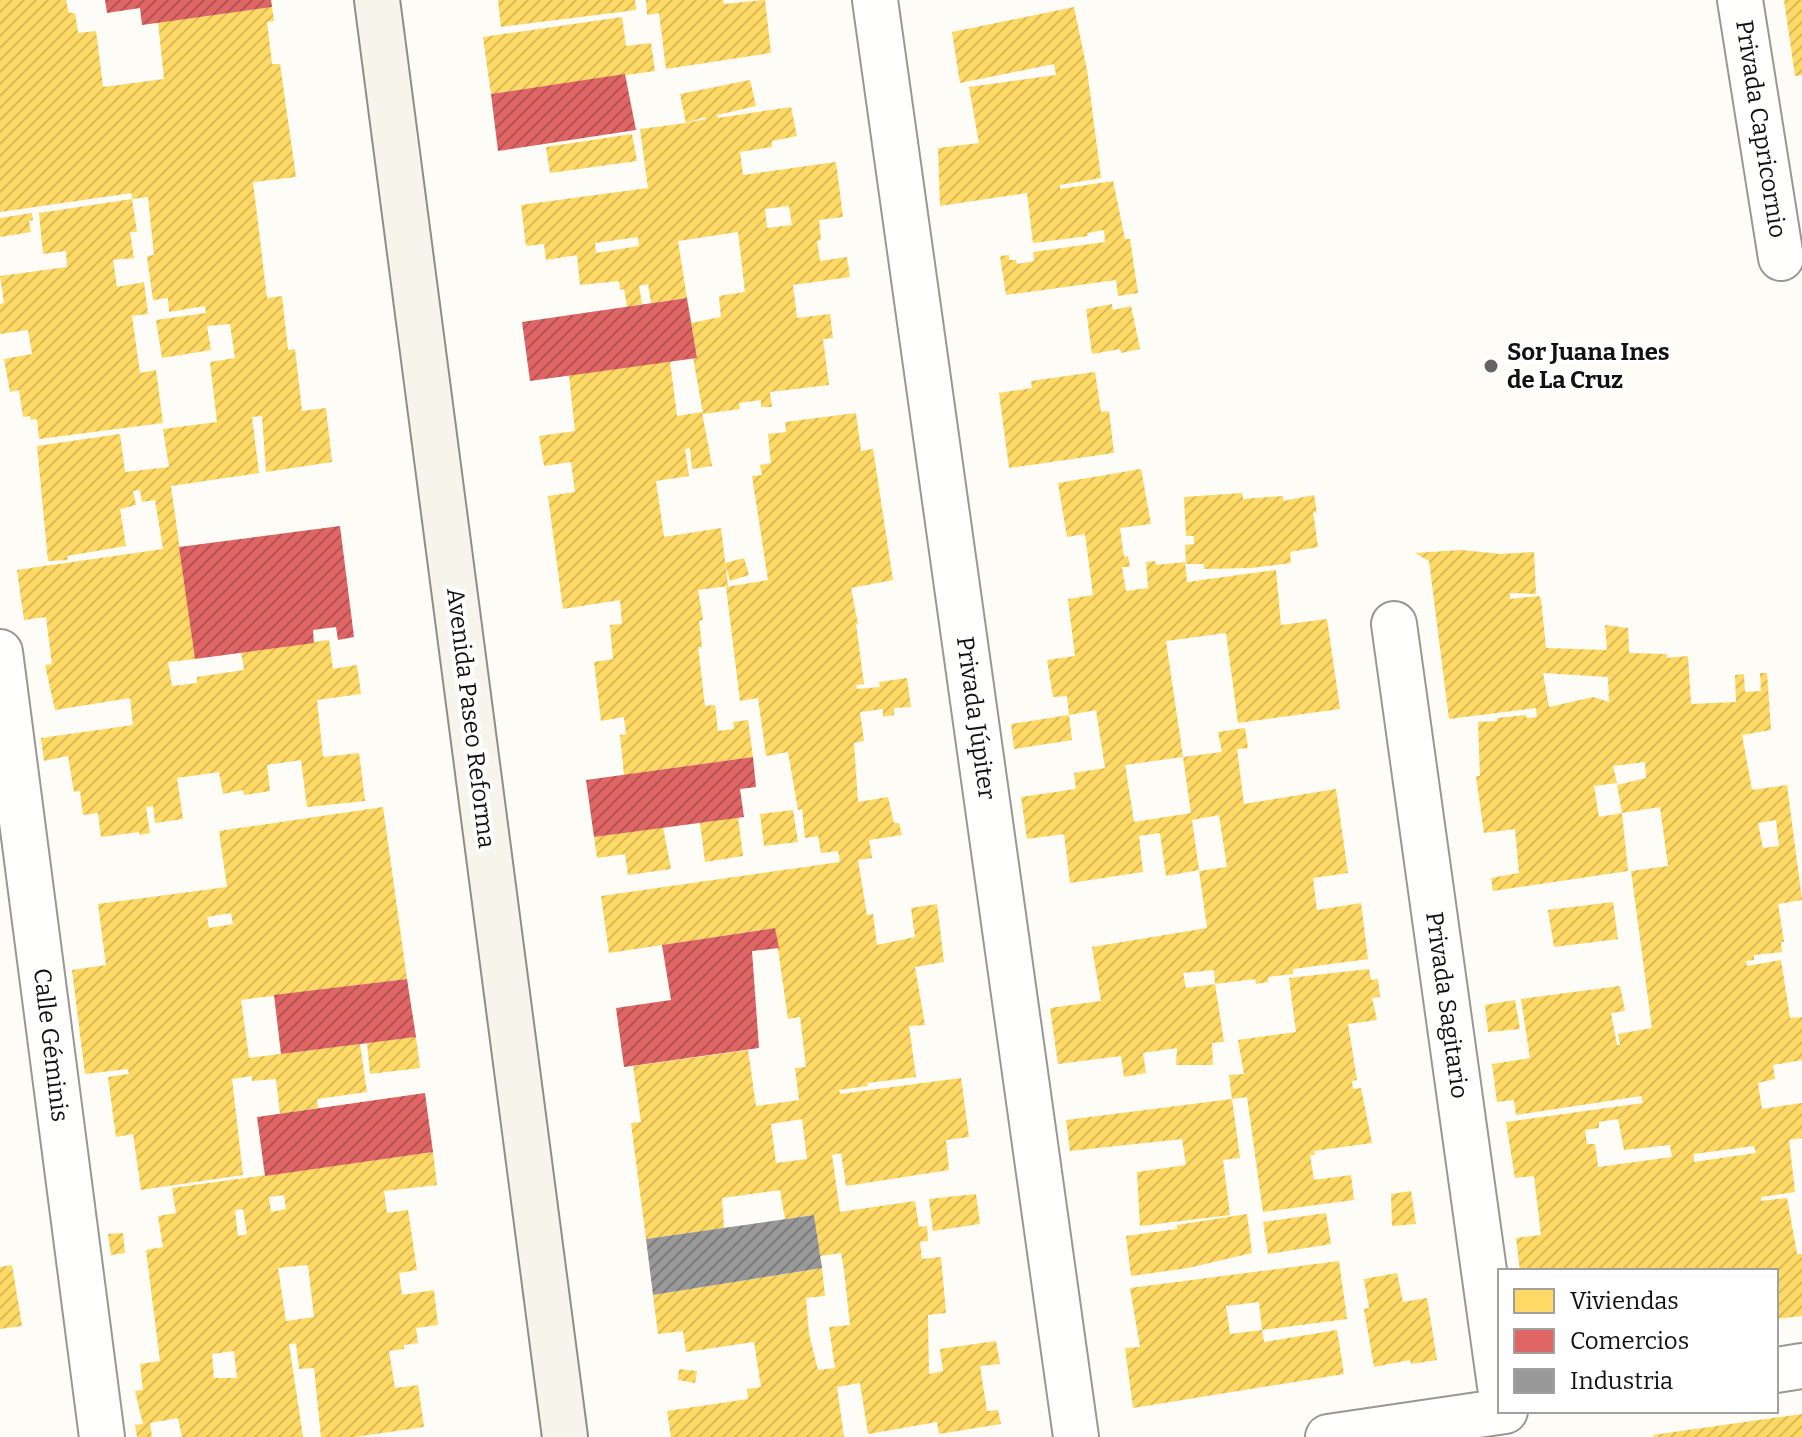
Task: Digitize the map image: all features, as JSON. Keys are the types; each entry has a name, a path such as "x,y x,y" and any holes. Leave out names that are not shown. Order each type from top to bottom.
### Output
{"main road":[{"name":"Avenida Paseo Reforma","path":"377,0 565,1437"}],"street":[{"name":"Privada Júpiter","path":"875,0 1076,1437"},
{"name":"Privada Capricornio","path":"1740,0 1781,258"},
{"name":"Privada Sagitario","path":"1394,624 1498,1372"},
{"name":"Calle Géminis","path":"0,652 102,1437"},
{"path":"1778,1370 1802,1366"},
{"path":"1328,1437 1498,1412"},
{"path":"1504,1413 1507,1437"}],"building: Viviendas":[{"path":"0,0 66,0 69,13 75,13 78,33 96,31 103,87 164,79 158,22 272,7 274,21 267,22 272,64 280,64 296,177 253,182 267,298 282,296 288,350 295,349 302,411 326,408 332,462 266,472 262,416 252,417 259,473 171,486 195,659 168,662 172,686 197,683 197,677 244,670 241,652 329,640 333,669 357,665 361,694 317,700 323,757 359,753 365,801 307,807 301,760 267,765 270,791 244,795 243,790 223,794 219,772 177,778 183,819 155,823 153,806 146,807 150,833 101,837 98,813 83,815 80,791 74,792 68,756 44,761 41,738 133,725 130,698 55,710 45,665 52,664 46,617 24,620 17,570 163,549 155,500 142,502 140,490 133,491 136,505 120,509 126,546 67,556 68,560 48,561 37,446 120,434 125,472 169,467 163,429 217,422 210,362 235,358 230,324 207,326 211,350 162,358 156,320 206,313 205,306 169,312 168,298 153,300 147,256 154,255 148,197 132,199 132,193 0,212"},
{"path":"498,0 635,0 636,10 501,27"},
{"path":"646,0 723,0 724,4 765,0 771,53 666,69 659,13 647,15"},
{"path":"1784,0 1802,0 1802,75 1795,76"},
{"path":"1074,7 1087,70 1101,178 1060,185 1060,189 1113,181 1125,239 1130,239 1138,293 1118,296 1116,280 1006,295 1000,256 1009,255 1009,260 1016,260 1017,264 1034,261 1033,252 1105,242 1104,230 1087,233 1088,236 1033,243 1027,193 940,206 938,148 979,143 969,87 1056,75 1054,64 960,83 952,32"},
{"path":"622,17 626,46 651,43 655,71 491,94 483,37"},
{"path":"750,80 756,106 717,115 718,118 791,107 797,136 772,141 772,147 740,152 743,175 836,162 843,217 819,220 821,240 817,241 820,261 847,257 850,277 793,285 797,318 830,314 833,338 823,339 829,385 770,392 772,407 761,407 761,400 739,403 740,409 703,414 693,357 697,358 691,323 721,317 719,296 745,292 738,232 678,241 687,298 651,303 648,284 639,286 642,304 627,307 624,289 620,290 619,281 580,285 577,255 546,260 544,244 526,246 521,205 648,188 640,129 686,123 680,94","holes":["789,206 792,225 767,228 765,209","638,237 639,246 596,253 595,243"]},
{"path":"632,134 637,161 550,173 546,147"},
{"path":"132,199 137,232 130,232 134,258 113,260 117,287 144,282 148,314 132,316 140,373 156,370 163,423 39,439 37,419 23,417 19,390 10,392 4,359 32,354 28,330 0,334 0,304 4,303 0,276 67,267 66,251 43,254 39,213"},
{"path":"32,213 33,220 29,221 31,232 0,237 0,218"},
{"path":"1112,304 1113,310 1131,306 1140,349 1092,354 1086,309"},
{"path":"670,361 677,416 702,412 712,466 692,469 690,448 685,449 689,476 656,481 664,537 721,528 728,586 698,590 703,620 699,621 702,647 698,647 705,706 715,705 718,731 734,729 733,722 748,720 753,757 624,775 620,735 626,734 624,717 601,721 594,662 613,659 610,625 622,624 620,600 563,609 548,496 575,492 571,462 544,466 539,436 575,431 569,375"},
{"path":"1095,372 1101,412 1109,411 1114,453 1009,468 999,393 1032,388 1031,381"},
{"path":"856,413 861,451 873,449 893,580 851,588 864,684 856,685 857,689 880,687 879,682 907,678 911,707 894,708 894,715 883,717 883,709 860,712 864,741 854,743 858,802 888,797 894,823 899,823 902,835 869,840 872,858 858,860 867,915 873,914 877,945 915,937 911,908 937,904 944,962 915,967 925,1025 909,1026 916,1077 867,1083 868,1086 839,1090 840,1094 961,1078 969,1137 946,1140 949,1170 846,1186 841,1153 832,1155 840,1212 915,1201 919,1227 927,1226 928,1241 920,1242 922,1259 941,1257 946,1313 928,1315 929,1374 943,1371 940,1349 996,1341 1000,1364 980,1366 987,1411 998,1410 1001,1424 939,1434 937,1422 868,1434 860,1383 837,1387 844,1437 671,1437 667,1411 748,1399 747,1389 761,1387 754,1342 686,1352 683,1331 658,1334 653,1295 822,1268 825,1296 806,1298 809,1334 818,1370 835,1368 829,1327 850,1325 841,1253 820,1256 814,1215 785,1219 780,1190 722,1198 724,1228 646,1239 631,1123 641,1122 633,1066 748,1050 756,1106 799,1100 795,1068 806,1067 800,1017 788,1019 775,928 609,953 601,896 840,862 838,851 821,853 818,836 805,838 802,809 798,810 788,752 766,756 758,698 740,701 726,587 768,580 752,476 762,475 760,465 771,463 768,434 786,432 785,422","holes":["802,1119 807,1159 776,1163 771,1124"]},
{"path":"1141,469 1151,524 1120,528 1124,557 1128,556 1130,567 1122,567 1126,591 1148,588 1146,562 1155,561 1156,565 1185,562 1187,582 1276,570 1281,625 1327,619 1340,709 1238,723 1226,633 1166,641 1183,757 1222,752 1218,732 1245,728 1248,748 1237,749 1244,804 1336,789 1348,873 1313,878 1317,910 1361,903 1368,959 1293,969 1293,974 1268,977 1268,982 1256,984 1255,979 1215,984 1224,1042 1212,1043 1213,1065 1176,1065 1177,1048 1143,1053 1146,1073 1124,1077 1121,1056 1058,1064 1050,1008 1101,1001 1092,947 1207,928 1199,871 1227,867 1219,815 1192,820 1199,870 1166,876 1160,833 1139,836 1143,872 1070,883 1064,834 1027,839 1021,797 1076,789 1074,773 1105,768 1096,710 1069,715 1067,696 1053,697 1047,660 1075,656 1068,599 1093,595 1085,534 1067,537 1058,483","holes":["1183,757 1191,813 1134,822 1125,765","1214,970 1215,984 1186,988 1183,973"]},
{"path":"1242,493 1243,499 1283,496 1283,501 1314,495 1318,547 1290,552 1291,563 1204,569 1204,564 1186,564 1185,545 1194,544 1194,536 1186,536 1184,497"},
{"path":"1461,550 1501,554 1534,552 1536,594 1510,593 1510,599 1539,596 1546,648 1607,650 1605,625 1628,628 1629,653 1667,654 1667,658 1688,656 1691,704 1736,702 1735,675 1744,674 1745,692 1761,691 1760,673 1767,673 1771,730 1742,735 1752,790 1787,785 1802,900 1778,904 1784,942 1781,942 1782,952 1754,955 1754,960 1746,961 1747,966 1781,960 1790,1018 1802,1017 1802,1060 1773,1065 1775,1079 1758,1083 1762,1109 1802,1103 1802,1138 1789,1140 1795,1192 1761,1197 1761,1201 1787,1198 1797,1254 1802,1254 1802,1316 1778,1319 1778,1269 1520,1269 1516,1238 1541,1235 1534,1176 1515,1178 1506,1122 1643,1103 1641,1096 1516,1115 1514,1100 1497,1102 1492,1064 1530,1058 1521,999 1620,986 1625,1011 1611,1013 1617,1045 1620,1045 1618,1034 1652,1028 1631,871 1668,866 1660,807 1622,813 1628,871 1493,891 1491,878 1519,873 1515,829 1484,833 1476,776 1480,776 1478,722 1526,715 1526,718 1537,717 1536,708 1449,719 1429,561 1415,553","holes":["1543,673 1608,677 1609,702 1593,697 1549,707","1645,762 1646,778 1617,785 1622,813 1599,817 1594,786 1617,783 1613,766","1776,820 1779,846 1763,848 1758,823","1618,1119 1624,1150 1670,1145 1672,1157 1598,1167 1595,1144 1587,1144 1585,1130 1599,1128 1599,1122","1754,1146 1756,1153 1694,1162 1694,1154"]},
{"path":"744,558 749,575 730,581 725,563"},
{"path":"1069,715 1072,740 1014,749 1011,724"},
{"path":"383,807 407,979 241,1000 249,1058 360,1044 367,1092 317,1099 318,1108 280,1114 276,1079 252,1081 252,1076 232,1079 243,1175 141,1190 133,1134 116,1137 108,1077 129,1074 128,1069 85,1074 72,970 106,965 98,904 227,887 219,831","holes":["231,913 233,924 209,928 207,917"]},
{"path":"793,810 798,842 764,846 760,814"},
{"path":"738,817 743,856 705,862 700,823"},
{"path":"663,827 671,869 628,875 625,854 597,858 594,837"},
{"path":"1613,902 1618,939 1554,947 1548,910"},
{"path":"1369,969 1371,980 1378,979 1380,997 1372,998 1377,1020 1348,1024 1357,1080 1352,1081 1353,1089 1361,1088 1372,1143 1314,1151 1315,1155 1310,1155 1314,1180 1351,1175 1354,1200 1263,1212 1247,1097 1232,1099 1229,1075 1244,1074 1238,1040 1296,1032 1289,978"},
{"path":"1515,1000 1520,1029 1488,1032 1485,1005"},
{"path":"416,1037 420,1068 370,1074 367,1043"},
{"path":"1232,1099 1240,1158 1223,1160 1230,1215 1140,1226 1137,1172 1186,1165 1182,1139 1070,1151 1066,1120"},
{"path":"433,1152 437,1185 384,1191 387,1213 408,1210 417,1270 399,1273 402,1295 434,1290 438,1325 416,1328 418,1343 389,1351 395,1388 418,1385 424,1427 355,1437 321,1437 314,1368 299,1369 296,1343 289,1344 303,1437 182,1437 178,1418 150,1423 152,1437 137,1437 135,1425 143,1424 135,1391 143,1390 140,1364 160,1361 146,1250 163,1247 158,1216 176,1213 172,1188","holes":["284,1195 286,1209 271,1212 269,1197","243,1209 247,1234 238,1236 235,1210","308,1265 314,1317 286,1321 278,1268","234,1351 237,1378 214,1378 212,1354"]},
{"path":"1411,1191 1416,1224 1392,1226 1391,1194"},
{"path":"976,1194 980,1224 933,1231 929,1199"},
{"path":"1326,1213 1331,1244 1268,1254 1263,1222"},
{"path":"1247,1214 1252,1253 1188,1268 1131,1276 1126,1236"},
{"path":"123,1233 125,1253 111,1255 108,1234"},
{"path":"1339,1261 1347,1319 1262,1330 1264,1342 1337,1330 1344,1374 1133,1408 1125,1348 1140,1347 1130,1288","holes":["1259,1302 1262,1330 1230,1334 1226,1306"]},
{"path":"12,1265 22,1326 0,1329 0,1267"},
{"path":"1397,1273 1403,1302 1427,1298 1437,1360 1411,1364 1410,1360 1374,1367 1364,1309 1369,1308 1364,1279"},
{"path":"679,1369 697,1371 695,1383 678,1380"},
{"path":"1802,1414 1802,1437 1653,1435"}],"building: Comercios":[{"path":"105,0 271,0 272,7 142,25 140,8 107,13"},
{"path":"625,74 636,130 498,151 491,94"},
{"path":"687,298 697,358 530,381 522,322"},
{"path":"340,526 354,637 338,640 336,627 313,630 314,643 195,659 179,547"},
{"path":"753,757 756,787 740,789 744,817 594,837 586,780"},
{"path":"775,928 779,948 752,951 759,1048 624,1067 616,1008 671,1000 662,945"},
{"path":"407,979 416,1037 281,1054 274,995"},
{"path":"425,1093 433,1152 265,1176 257,1117"}],"building: Industria":[{"path":"814,1215 822,1268 653,1295 646,1239"}],"place":[{"name":"Sor Juana Ines de La Cruz","path":"1491,366"}]}
